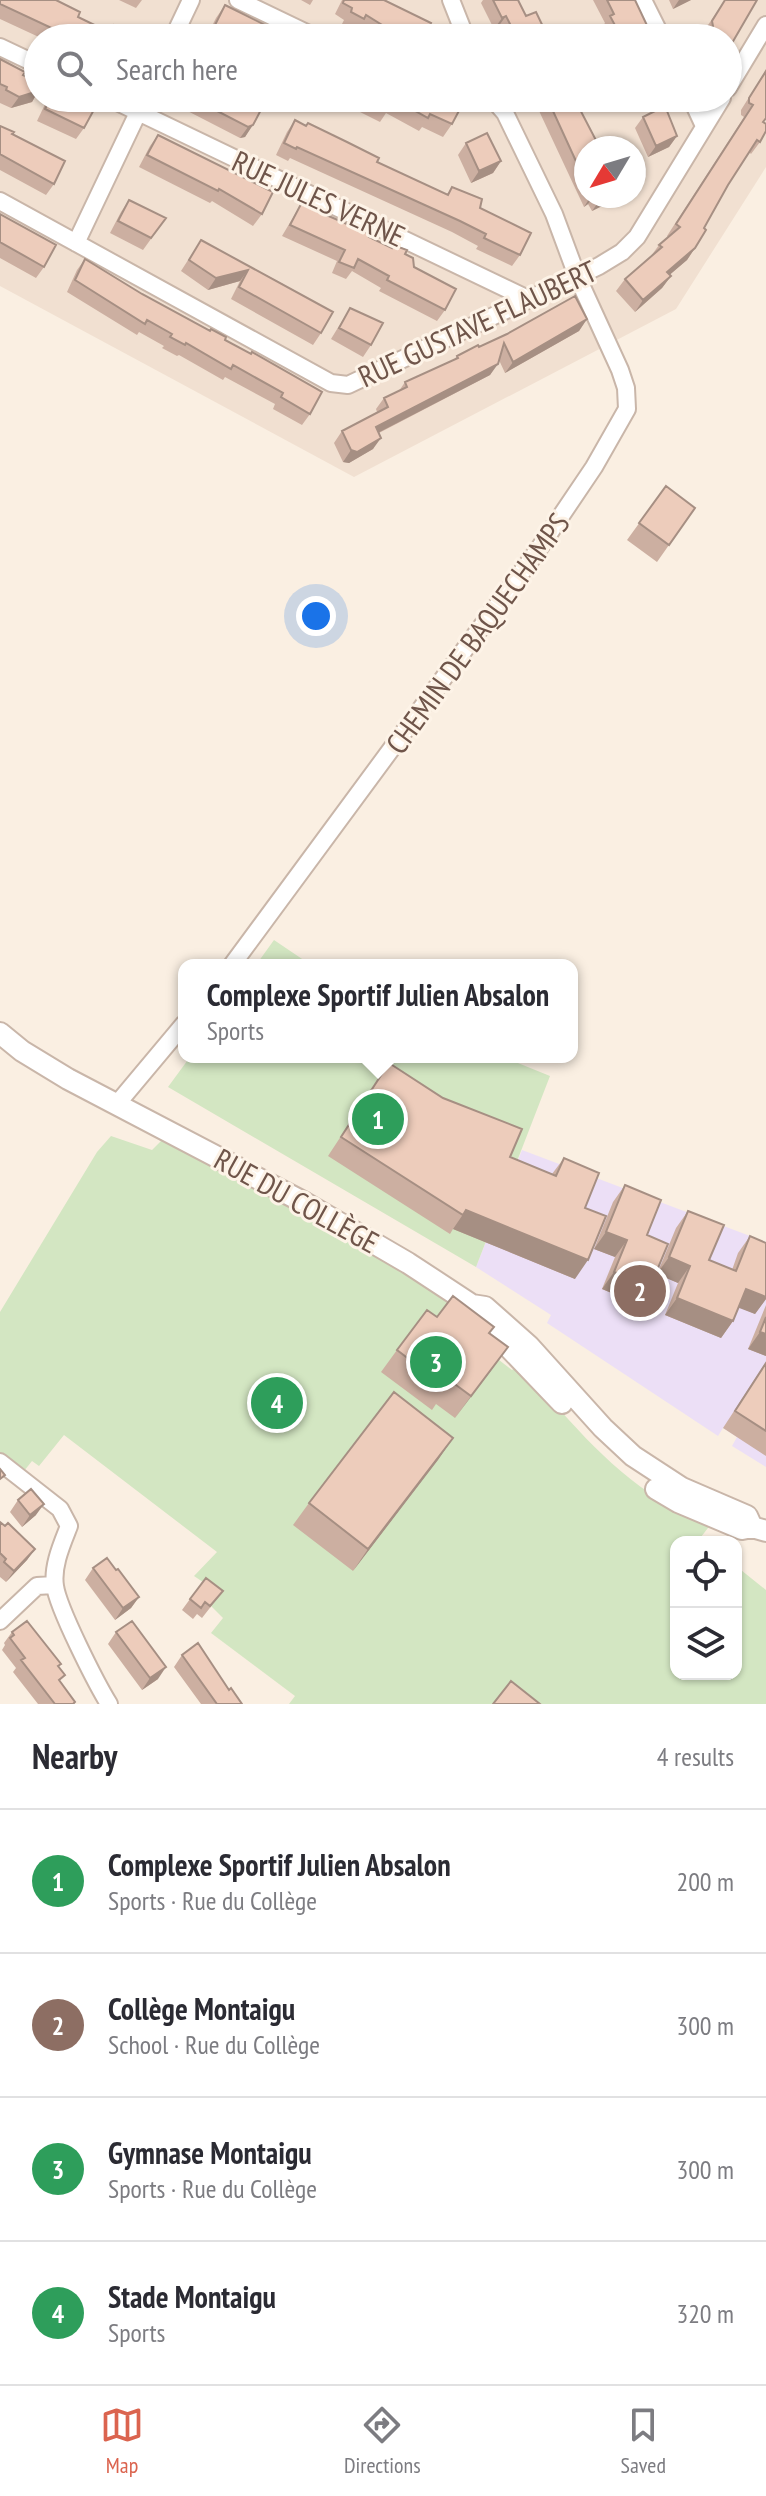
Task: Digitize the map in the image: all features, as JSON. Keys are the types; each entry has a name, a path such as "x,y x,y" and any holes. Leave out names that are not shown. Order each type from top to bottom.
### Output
{"street":[{"path":"180,24 191,0"},
{"path":"238,0 288,24"},
{"path":"451,0 460,24"},
{"path":"643,0 655,24"},
{"path":"742,65 766,25"},
{"path":"0,47 24,58"},
{"path":"76,243 138,112"},
{"name":"RUE JULES VERNE","path":"155,112 528,299"},
{"name":"CHEMIN DE BAQUECHAMPS","path":"236,959 538,550 627,409 626,388 577,276 549,201 504,112"},
{"path":"698,112 704,126"},
{"name":"RUE GUSTAVE FLAUBERT","path":"0,201 341,386 367,378 613,258 637,237 713,112"},
{"path":"117,1104 178,1031"},
{"name":"RUE DU COLLÈGE","path":"0,1033 38,1062 305,1203 408,1263 472,1305 485,1307 526,1342 603,1428 633,1456 682,1488 747,1516 759,1529"},
{"path":"0,1462 60,1509 69,1526 58,1552 54,1585 109,1704"},
{"path":"0,1621 37,1586 54,1585"}],"shaded area":[{"path":"0,0 766,0 766,167 676,309 354,477 0,286"},
{"path":"522,1150 766,1242 766,1467 732,1446 737,1437 723,1428 718,1436 547,1323 551,1315 476,1267"}],"green space":[{"path":"274,940 302,959 260,959"},
{"path":"186,1063 518,1063 550,1076 476,1267 168,1087"},
{"path":"111,1136 152,1150 164,1138 364,1247 476,1324 468,1336 512,1370 519,1364 621,1472 661,1500 711,1524 702,1536 670,1536 670,1680 742,1680 742,1571 766,1590 766,1704 289,1704 295,1696 211,1633 223,1618 196,1591 203,1582 194,1576 217,1552 64,1435 39,1466 32,1461 24,1471 0,1452 0,1312 97,1152"}],"building":[{"path":"0,0 56,0 80,12 78,17 92,24 43,24 0,4"},
{"path":"344,0 384,0 431,23 380,24 366,15 364,19 351,12 352,8 343,3"},
{"path":"493,0 518,0 526,16 536,12 542,24 510,24 506,16 502,18"},
{"path":"607,0 635,0 646,24 614,24 610,16 614,14"},
{"path":"725,0 757,0 742,26 713,24"},
{"path":"225,5 263,24 216,24"},
{"path":"0,59 24,71 24,95 19,97 0,84"},
{"path":"766,71 766,118 763,122 766,131 728,185 695,248 667,272 671,276 643,300 625,279 680,227 676,224 753,105 749,103 749,98"},
{"path":"51,112 93,112 84,128"},
{"path":"219,112 260,112 253,125 248,127"},
{"path":"417,112 458,112 452,124 430,114 428,118"},
{"path":"553,112 581,112 594,136 574,136 574,157"},
{"path":"653,112 667,112 677,136 656,146 643,117"},
{"path":"295,120 347,142 379,158 377,162 448,195 452,187 482,199 480,208 531,233 520,255 484,238 486,234 460,221 284,143"},
{"path":"0,126 65,161 54,184 0,154"},
{"path":"487,133 501,161 479,171 466,143"},
{"path":"158,135 273,192 262,214 219,189 147,155"},
{"path":"129,200 166,218 151,238 118,221"},
{"path":"301,204 370,234 369,237 392,248 393,245 407,250 405,254 413,258 414,267 456,289 445,310 387,280 389,276 358,259 354,268 339,262 345,250 290,225"},
{"path":"0,214 56,245 44,267 0,242"},
{"path":"201,240 333,312 321,333 239,287 248,270 216,278 189,260"},
{"path":"85,259 142,294 226,337 225,340 322,392 310,414 281,397 283,393 233,365 231,369 170,337 172,334 147,320 145,324 75,280"},
{"path":"575,296 587,319 513,362 504,343 498,364 376,427 381,438 357,452 351,450 342,431 388,407 384,398 407,387 405,382 507,334"},
{"path":"350,308 383,323 371,345 339,328"},
{"path":"666,486 695,508 669,545 639,523"},
{"path":"389,1063 443,1098 522,1129 510,1157 556,1176 564,1158 599,1173 585,1208 606,1216 588,1260 466,1210 463,1215 341,1137"},
{"path":"625,1185 661,1200 647,1235 668,1244 650,1287 614,1272 627,1240 606,1232"},
{"path":"688,1211 724,1225 709,1260 736,1271 750,1236 766,1243 766,1297 746,1289 733,1321 677,1298 690,1266 669,1257"},
{"path":"453,1296 494,1327 489,1333 508,1347 471,1396 452,1382 447,1388 397,1350 427,1310 437,1317"},
{"path":"766,1317 766,1334 760,1332"},
{"path":"766,1363 766,1431 735,1411"},
{"path":"394,1392 453,1438 368,1549 309,1503"},
{"path":"31,1489 44,1504 30,1515 18,1500"},
{"path":"0,1522 5,1526 8,1523 35,1549 14,1571 0,1553"},
{"path":"107,1558 139,1597 123,1608 93,1568"},
{"path":"206,1578 223,1591 210,1606 205,1602 201,1608 190,1599"},
{"path":"27,1621 61,1664 58,1666 65,1675 59,1680 75,1702 73,1704 55,1704 21,1660 25,1658 10,1638 14,1635 12,1632"},
{"path":"132,1621 166,1667 150,1678 116,1632"},
{"path":"198,1643 242,1704 217,1704 182,1655"},
{"path":"511,1681 540,1704 493,1704"}],"place":[{"name":"Complexe Sportif Julien Absalon","path":"378,1119"},
{"name":"Collège Montaigu","path":"640,1291"},
{"name":"Gymnase Montaigu","path":"436,1362"},
{"name":"Stade Montaigu","path":"277,1403"}]}
